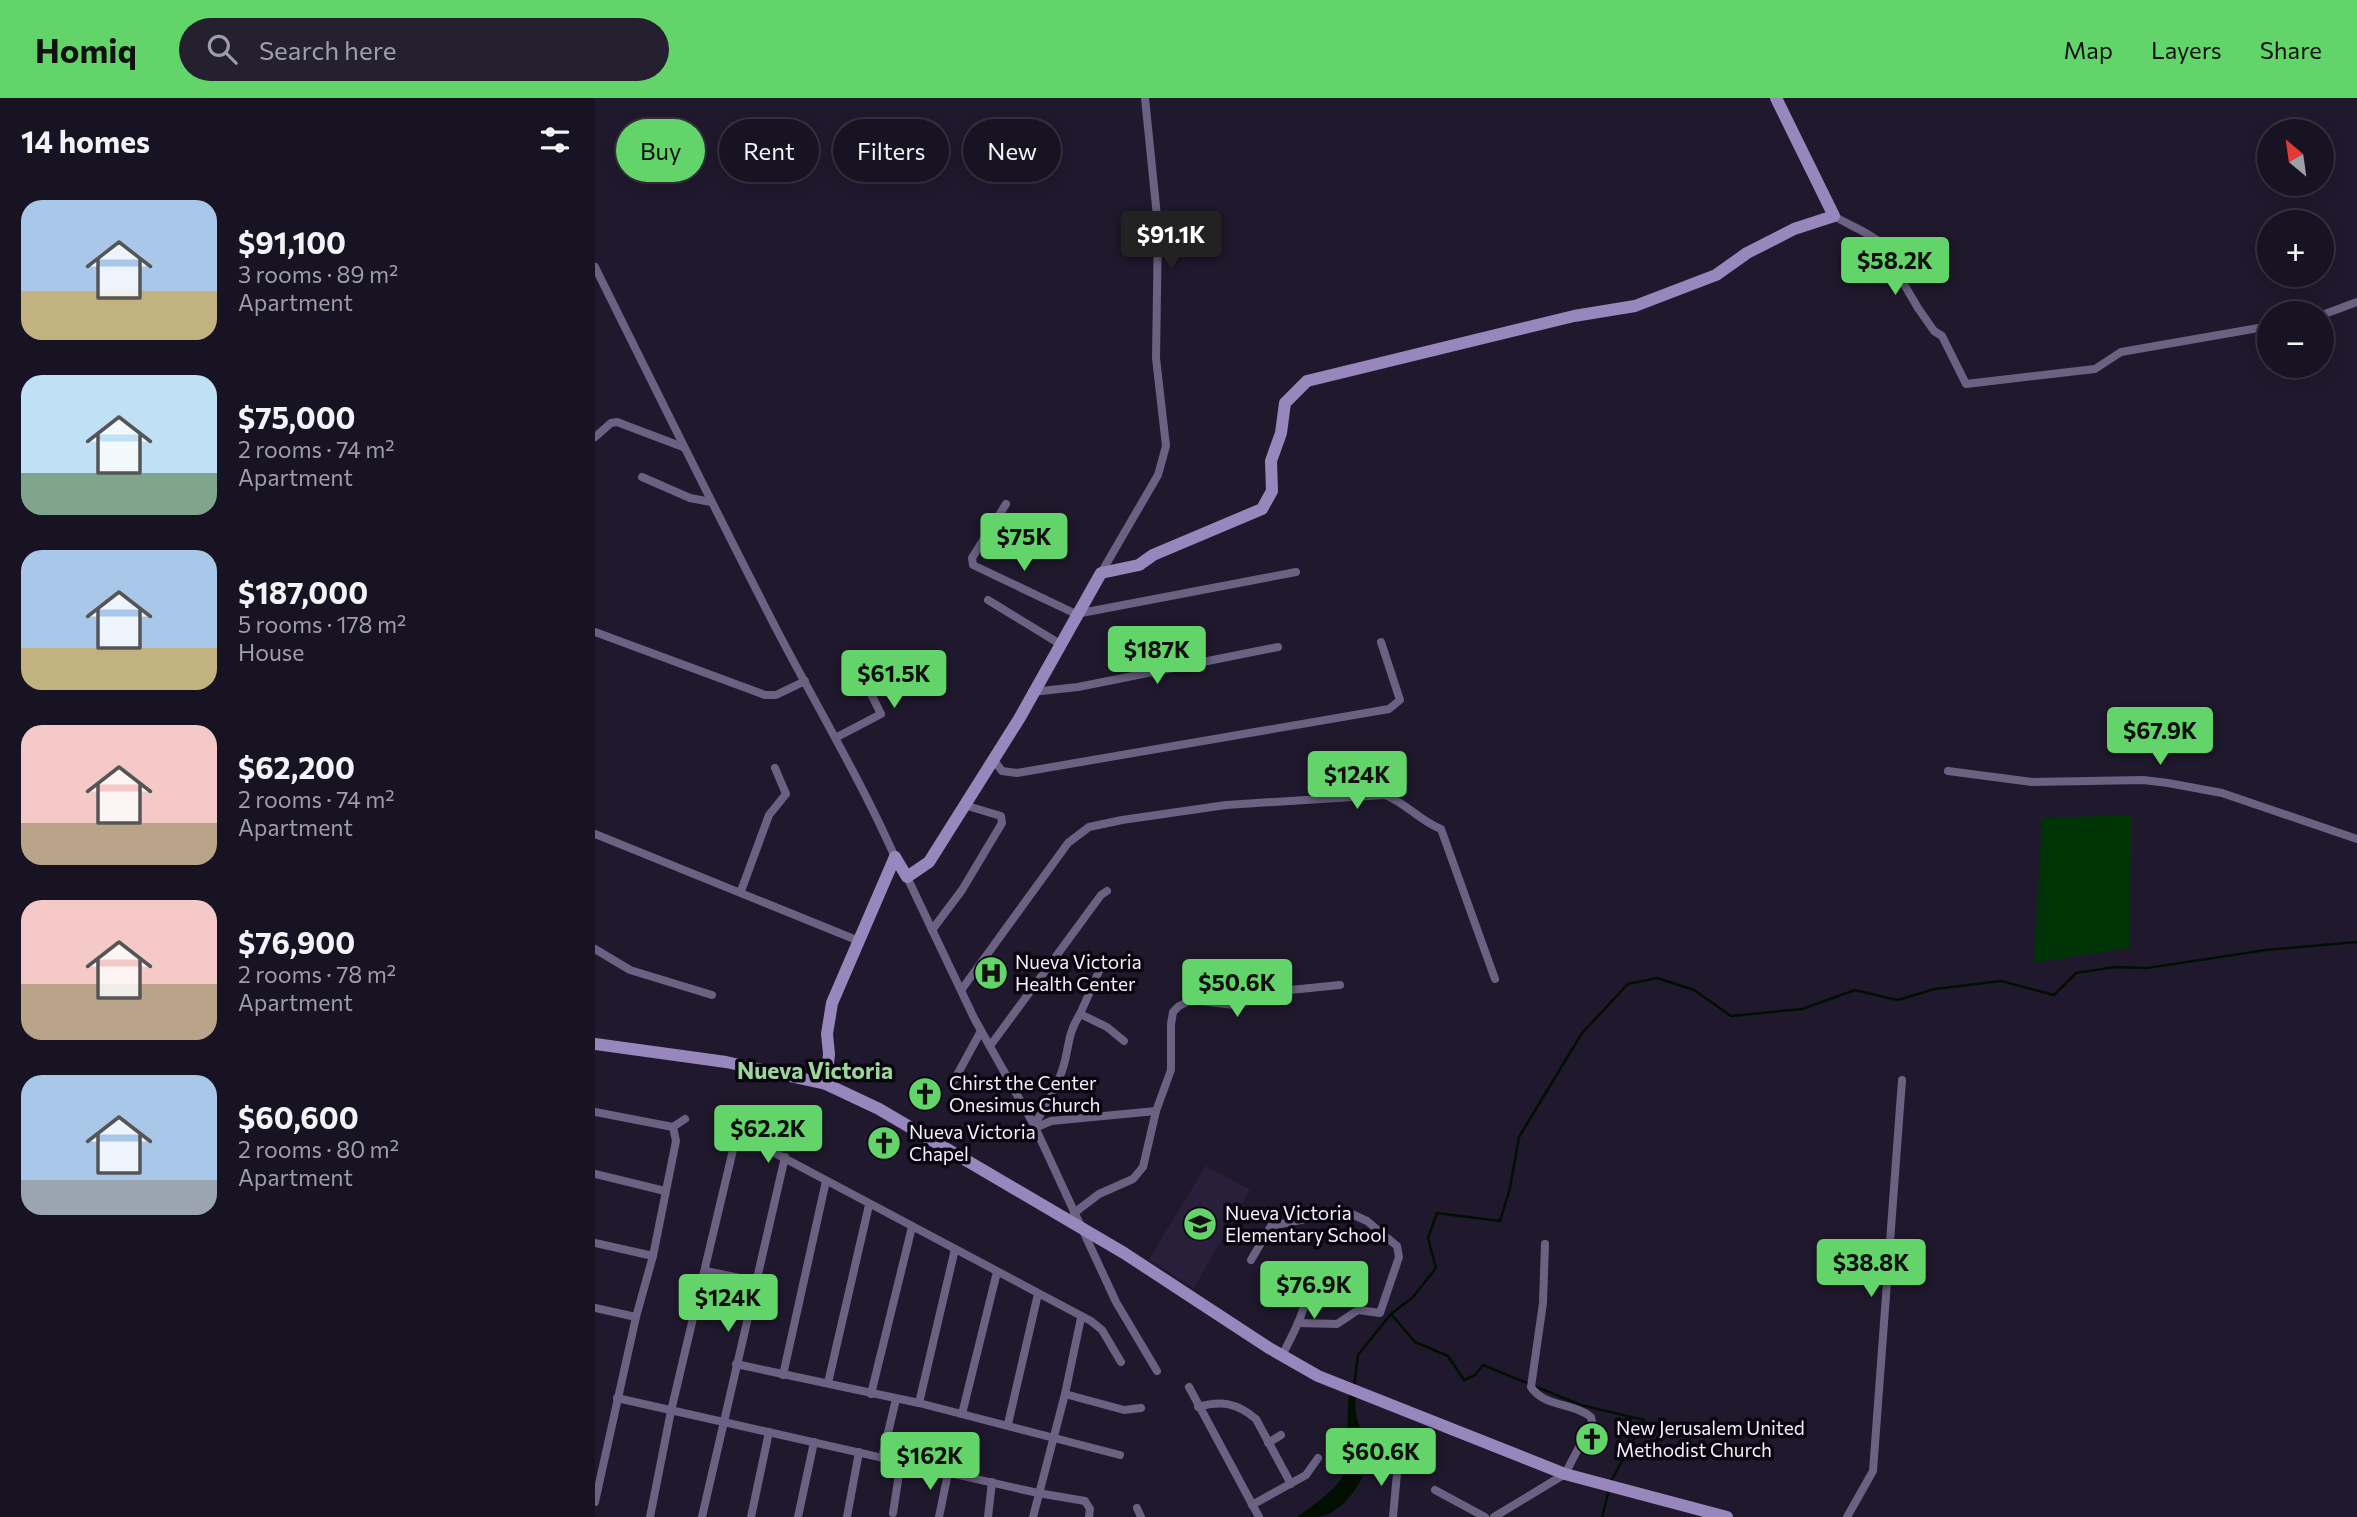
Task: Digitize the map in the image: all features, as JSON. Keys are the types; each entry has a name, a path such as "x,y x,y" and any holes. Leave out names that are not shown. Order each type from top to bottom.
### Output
{"street":[{"path":"907,877 929,862 1019,719 1076,614 1158,475 1166,446 1156,358 1158,226 1145,98"},
{"path":"1776,98 1834,216 1854,229 1874,236 1879,242 1918,308 1934,331 1942,336 1966,384 2095,369 2121,352 2257,328"},
{"path":"1101,573 1139,565 1153,555 1262,509 1272,491 1271,461 1281,433 1285,403 1307,381 1574,316 1635,306 1716,275 1747,253 1794,229 1834,216"},
{"path":"595,267 711,502 837,737 981,1031 1034,1127 1116,1302 1157,1371"},
{"path":"2334,310 2357,302"},
{"path":"595,437 617,422 683,447"},
{"path":"642,477 690,498 711,502"},
{"path":"1006,504 972,558 973,565 1076,614 1296,572"},
{"path":"989,600 1061,644"},
{"path":"595,632 765,695 776,695 805,681"},
{"path":"993,759 1002,771 1017,773 1389,709 1400,700 1381,642"},
{"path":"1033,692 1078,687 1277,647"},
{"path":"837,737 881,714 861,674 850,666"},
{"path":"741,891 769,815 786,794 775,768"},
{"path":"1948,771 2032,782 2143,780 2168,783 2223,793 2357,839"},
{"path":"961,989 1068,843 1090,827 1226,805 1385,796 1399,800 1417,817 1441,829 1495,979"},
{"path":"932,930 962,890 1002,823 1001,816 964,805"},
{"path":"595,834 859,940"},
{"path":"826,1084 829,1012 840,980 895,857"},
{"path":"991,1046 1101,895 1107,891"},
{"path":"595,950 630,970 712,995"},
{"path":"1034,1127 1053,1093 1067,1055 1069,1032 1104,960"},
{"path":"1074,1213 1099,1194 1137,1176 1148,1153 1156,1111 1171,1070 1171,1024 1173,1012 1179,1006 1191,1000 1234,1005 1290,990 1339,985"},
{"path":"1080,1014 1107,1027 1124,1041"},
{"path":"951,1086 981,1031"},
{"path":"595,1044 726,1062 826,1084 879,1109 1083,1232 1123,1253 1282,1356 1341,1386 1565,1474 1727,1517"},
{"path":"1847,1517 1873,1471 1902,1080"},
{"path":"1034,1127 1051,1121 1156,1111"},
{"path":"595,1112 673,1127 685,1119"},
{"path":"595,1502 636,1317 653,1256 676,1141 673,1127"},
{"path":"650,1517 671,1411 737,1133 1102,1330 1121,1362"},
{"path":"702,1517 754,1281 785,1157"},
{"path":"595,1174 665,1191"},
{"path":"783,1375 826,1181"},
{"path":"828,1384 869,1205"},
{"path":"1251,1260 1271,1226 1345,1211 1367,1221 1397,1246 1399,1257 1380,1313 1358,1310 1337,1324 1297,1323"},
{"path":"871,1394 912,1227"},
{"path":"595,1243 653,1256"},
{"path":"1494,1517 1565,1474 1591,1422 1591,1417 1584,1412 1540,1399 1531,1387 1543,1303 1545,1244"},
{"path":"919,1403 955,1249"},
{"path":"706,1271 754,1281"},
{"path":"961,1414 997,1272"},
{"path":"1282,1356 1308,1295 1305,1282"},
{"path":"1008,1424 1038,1294"},
{"path":"595,1308 636,1317"},
{"path":"1033,1517 1065,1394 1081,1318"},
{"path":"736,1364 1008,1424 1120,1455"},
{"path":"1189,1387 1259,1517"},
{"path":"1065,1394 1124,1410 1142,1408"},
{"path":"617,1398 1038,1493 1085,1501 1090,1509 1089,1517"},
{"path":"882,1458 896,1399"},
{"path":"1198,1407 1218,1401 1242,1408 1256,1419 1291,1484"},
{"path":"751,1517 769,1432"},
{"path":"1268,1443 1281,1435"},
{"path":"798,1517 814,1442"},
{"path":"847,1517 859,1452"},
{"path":"1252,1505 1306,1475 1318,1458"},
{"path":"893,1513 901,1461"},
{"path":"1393,1517 1398,1462"},
{"path":"939,1517 948,1473"},
{"path":"988,1517 992,1482"},
{"path":"1435,1490 1485,1517"}],"shaded area":[{"name":"Nueva Victoria Elementary School","path":"1206,1166 1250,1190 1194,1288 1149,1259"},
{"path":"1349,1393 1356,1397 1356,1413 1367,1455 1359,1484 1345,1502 1328,1514 1319,1517 1297,1517 1320,1501 1343,1475 1348,1451"}],"green space":[{"path":"2131,815 2130,948 2034,963 2042,818"}],"waterway":[{"path":"1354,1387 1358,1355 1391,1314 1413,1297 1436,1268 1428,1238 1437,1213 1500,1221 1510,1188 1519,1137 1582,1033 1628,984 1657,978 1694,990 1731,1016 1802,1009 1855,990 1897,1000 1935,989 2001,981 2054,995 2076,973 2115,967 2147,968 2266,950 2357,942"},
{"path":"1391,1314 1415,1342 1448,1356 1464,1380 1475,1375 1483,1365 1581,1405 1644,1420 1610,1483"},
{"path":"1602,1517 1609,1490"}],"place":[{"name":"Nueva Victoria Health Center","path":"991,973"},
{"name":"Chirst the Center Onesimus Church","path":"925,1094"},
{"name":"Nueva Victoria Chapel","path":"884,1143"},
{"name":"Nueva Victoria Elementary School","path":"1200,1224"},
{"name":"New Jerusalem United Methodist Church","path":"1592,1439"}],"district":[{"name":"Nueva Victoria","path":"815,1071"}]}
